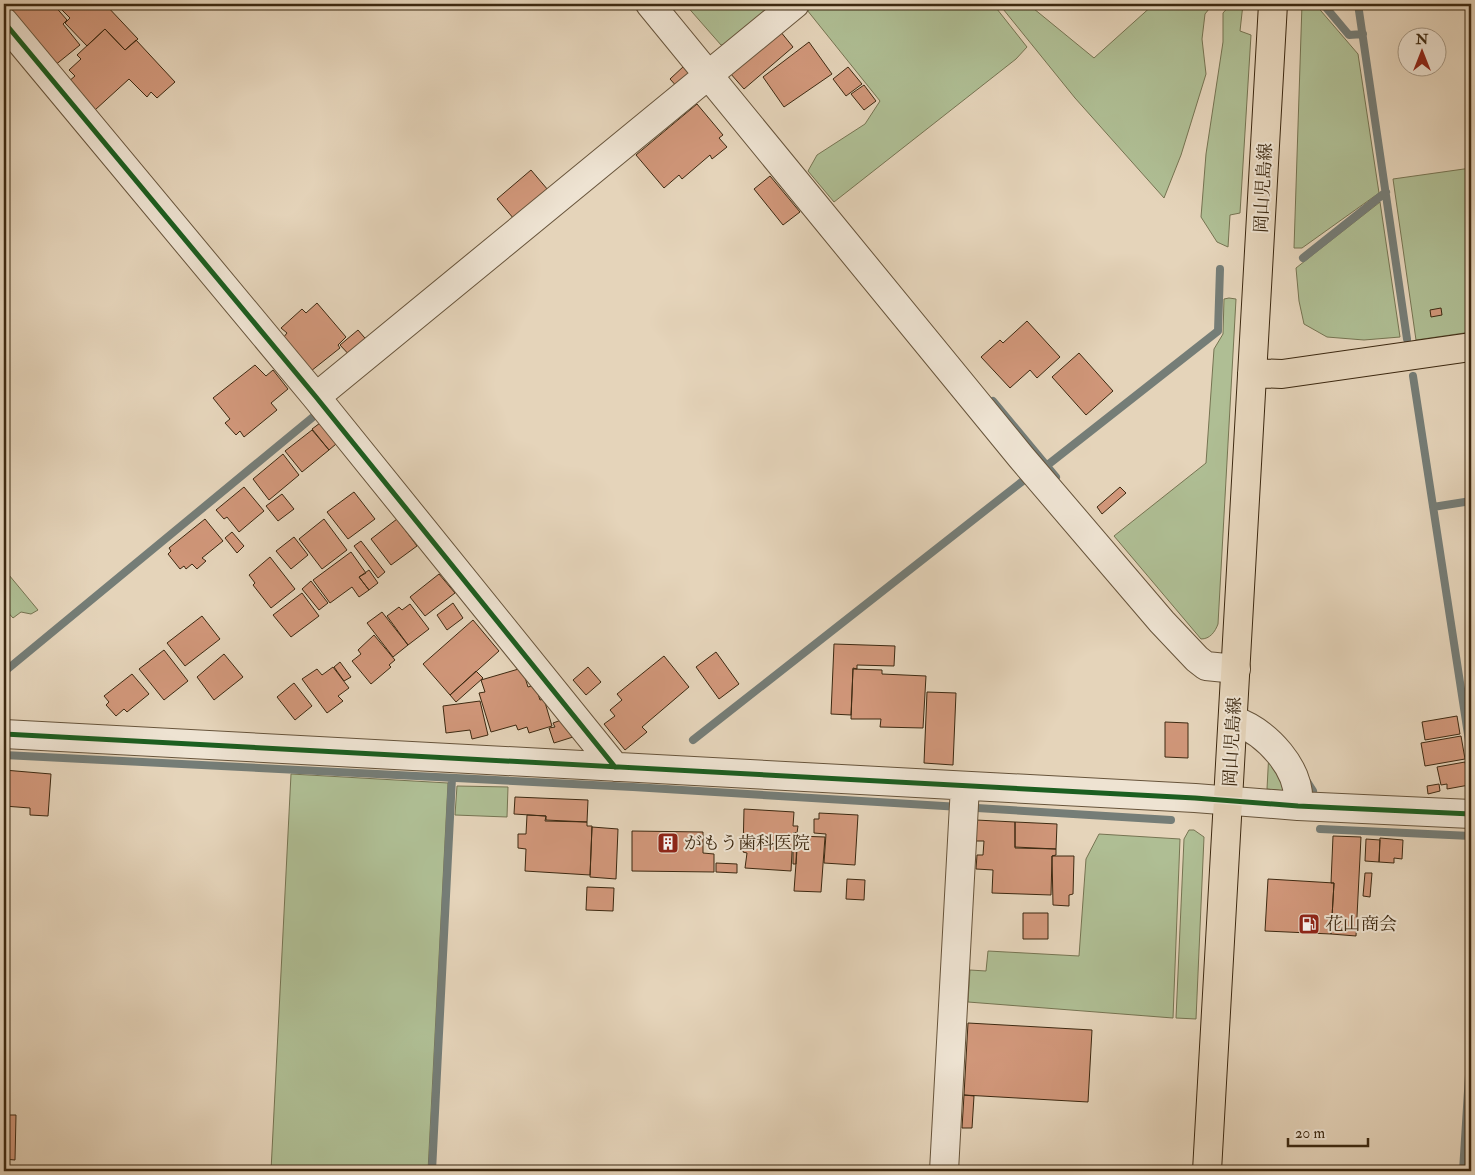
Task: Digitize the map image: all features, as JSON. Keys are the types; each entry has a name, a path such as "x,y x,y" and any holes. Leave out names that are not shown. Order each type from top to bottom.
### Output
{"main road":[{"name":"岡山児島線","path":"1207,1171 1230,801 1273,4"},
{"path":"1252,373 1282,374 1471,347"}],"street":[{"path":"650,4 1022,457 1162,622 1196,659 1206,666 1236,669"},
{"path":"316,397 795,4"},
{"path":"4,22 316,397 615,767"},
{"path":"1234,720 1259,732 1278,751 1297,786 1299,794 1298,806"},
{"path":"4,734 615,767 964,799 1230,801 1471,814"},
{"path":"944,1171 964,799"}],"green space":[{"path":"685,4 781,4 732,43 721,45"},
{"path":"815,4 993,4 1027,47 1016,59 834,202 808,171 817,155 865,124 880,101 807,10"},
{"path":"999,4 1028,4 1094,58 1154,4 1213,4 1205,14 1202,39 1206,74 1181,155 1164,198 1075,98"},
{"path":"1231,4 1243,4 1240,31 1251,35 1240,213 1230,215 1228,247 1217,242 1201,217 1206,154 1223,42 1223,13"},
{"path":"1302,4 1315,4 1358,54 1379,193 1302,248 1294,248"},
{"path":"1471,168 1471,332 1416,340 1393,179"},
{"path":"1380,202 1400,337 1364,340 1327,337 1304,324 1299,301 1296,268"},
{"path":"1224,299 1236,299 1218,624 1212,634 1207,638 1201,639 1114,536 1206,463 1214,349 1223,334"},
{"path":"4,569 38,610 31,614 21,612 13,618 4,608"},
{"path":"1269,751 1291,792 1267,789"},
{"path":"291,774 448,783 428,1171 271,1171"},
{"path":"457,786 508,787 507,817 455,815"},
{"path":"1189,830 1194,830 1204,837 1196,1019 1176,1018 1184,839"},
{"path":"1099,834 1180,839 1173,1018 968,1002 970,970 986,971 988,951 1079,956 1086,859"}],"building":[{"path":"18,4 53,4 67,20 63,24 80,45 54,66 9,12"},
{"path":"56,4 105,4 138,39 125,50 105,29 87,46 65,23 70,18"},
{"path":"105,29 125,50 136,40 175,82 157,98 151,92 147,97 129,79 95,110 68,82 75,76 69,70 81,59 77,55"},
{"path":"780,31 793,47 744,89 730,73"},
{"path":"809,42 832,74 784,107 763,77"},
{"path":"684,66 694,77 679,89 670,79"},
{"path":"848,67 862,84 846,96 833,79"},
{"path":"864,85 876,101 864,110 851,94"},
{"path":"697,104 723,135 719,138 727,147 712,159 710,155 682,179 679,175 664,188 636,155"},
{"path":"531,170 548,190 514,219 497,199"},
{"path":"770,176 800,212 783,225 754,189"},
{"path":"317,303 346,337 338,345 340,348 311,371 283,338 287,333 281,328 302,309 306,313"},
{"path":"1441,308 1442,315 1431,317 1430,310"},
{"path":"1027,321 1060,357 1037,378 1030,370 1010,388 981,357 1000,340 1003,343"},
{"path":"358,330 370,344 353,359 340,345"},
{"path":"1079,353 1113,391 1086,415 1052,377"},
{"path":"255,365 266,376 273,370 288,389 271,403 277,410 244,437 240,431 236,435 225,423 230,419 213,398"},
{"path":"320,423 336,444 329,450 312,429"},
{"path":"312,430 329,450 302,472 285,451"},
{"path":"283,454 299,475 269,500 253,479"},
{"path":"244,487 264,511 239,532 227,517 224,519 216,510"},
{"path":"1120,487 1126,493 1102,514 1097,507"},
{"path":"354,492 375,519 348,539 327,512"},
{"path":"282,494 294,509 278,521 266,506"},
{"path":"205,519 223,541 202,558 206,561 197,569 192,564 186,569 184,566 180,569 168,554 171,551 169,548"},
{"path":"324,519 347,550 322,569 299,539"},
{"path":"397,519 417,546 391,565 371,539"},
{"path":"232,532 244,546 237,553 225,538"},
{"path":"294,537 308,555 291,569 276,551"},
{"path":"361,541 385,572 378,578 354,546"},
{"path":"351,552 366,573 359,577 369,590 359,597 352,587 330,603 313,580"},
{"path":"270,557 295,589 271,608 253,585 255,583 249,575"},
{"path":"369,570 378,583 369,590 359,577"},
{"path":"439,574 455,593 425,616 410,597"},
{"path":"311,581 328,603 319,610 302,589"},
{"path":"302,593 319,616 291,637 273,615"},
{"path":"453,603 463,618 447,630 437,615"},
{"path":"410,604 429,629 408,645 387,616 399,607 402,610"},
{"path":"382,612 408,645 393,657 367,623"},
{"path":"202,616 220,639 185,666 167,643"},
{"path":"473,620 499,651 450,695 423,664"},
{"path":"374,635 395,660 389,665 391,667 371,684 352,661 361,654 358,650"},
{"path":"834,644 895,646 894,666 857,665 857,669 853,668 851,715 831,714"},
{"path":"164,650 188,681 164,700 139,669"},
{"path":"716,652 739,684 719,699 696,667"},
{"path":"224,654 243,677 214,700 197,677"},
{"path":"664,656 689,687 642,727 647,732 625,750 604,724 615,716 610,710 622,700 617,694"},
{"path":"340,662 351,677 344,681 334,667"},
{"path":"333,667 349,688 338,696 343,701 327,713 302,679 317,669 322,675"},
{"path":"588,667 601,682 586,695 573,680"},
{"path":"522,668 528,687 535,685 540,700 544,699 552,726 529,733 527,727 518,730 516,725 491,732 479,693 485,692 481,680"},
{"path":"853,669 882,670 882,674 926,676 923,728 880,727 881,719 851,719"},
{"path":"476,671 483,678 456,702 450,695"},
{"path":"132,674 149,694 127,712 124,709 116,716 106,705 109,702 104,696"},
{"path":"294,683 312,706 295,720 277,697"},
{"path":"927,692 956,693 953,765 924,763"},
{"path":"480,701 488,735 472,739 470,730 446,733 443,706"},
{"path":"1457,716 1460,734 1425,740 1422,722"},
{"path":"567,718 573,737 554,743 549,728 555,727 553,723"},
{"path":"1165,722 1188,723 1188,758 1165,757"},
{"path":"1461,736 1465,759 1425,766 1421,743"},
{"path":"1465,762 1469,785 1447,789 1447,784 1441,785 1437,767"},
{"path":"4,770 51,774 48,816 30,815 30,808 4,806"},
{"path":"1439,784 1440,791 1428,794 1427,786"},
{"path":"515,797 588,800 587,822 546,820 546,816 514,814"},
{"path":"744,809 794,812 793,826 798,826 797,833 793,833 791,871 745,868 747,853 743,852"},
{"path":"819,813 858,815 855,865 824,863 826,834 814,833 814,819 819,819"},
{"path":"527,815 546,816 545,821 587,822 587,826 592,826 590,875 525,871 526,849 518,848 518,834 526,834"},
{"path":"976,820 1015,822 1015,848 1056,849 1056,855 1052,856 1051,895 992,893 993,870 976,869 977,855 983,855 984,841 975,841"},
{"path":"1015,822 1057,824 1056,849 1015,847"},
{"path":"592,827 618,829 616,879 590,877"},
{"name":"がもう歯科医院","path":"632,831 703,832 703,853 714,854 714,872 632,871"},
{"path":"793,833 797,833 796,864 793,864"},
{"path":"798,836 825,837 821,892 794,891"},
{"path":"1333,836 1361,837 1356,936 1331,934 1334,883 1331,883"},
{"path":"1380,838 1403,840 1402,859 1394,858 1394,863 1379,862"},
{"path":"1366,839 1380,840 1379,862 1365,861"},
{"path":"1052,856 1074,856 1073,894 1069,895 1069,906 1053,905"},
{"path":"716,863 737,864 737,873 716,872"},
{"path":"1365,873 1372,873 1370,897 1363,896"},
{"path":"847,879 865,880 864,900 846,899"},
{"path":"1268,879 1334,883 1331,934 1265,931"},
{"path":"587,887 614,888 613,911 586,910"},
{"path":"1023,913 1048,913 1048,939 1023,939"},
{"path":"968,1023 1092,1030 1088,1102 964,1095"},
{"path":"964,1095 974,1096 972,1128 962,1128"},
{"path":"4,1115 16,1115 15,1160 4,1159"}],"waterway":[{"path":"4,12 14,4"},
{"path":"1323,4 1349,35 1363,34"},
{"path":"1358,4 1407,339"},
{"path":"1303,258 1386,192"},
{"path":"1045,467 1218,331 1220,269"},
{"path":"1413,376 1471,754"},
{"path":"993,401 1056,477"},
{"path":"4,672 313,417"},
{"path":"693,740 1024,480"},
{"path":"1433,507 1471,501"},
{"path":"4,755 633,787 1171,820"},
{"path":"432,1171 452,778"},
{"path":"1306,780 1313,791"},
{"path":"1320,829 1471,836"},
{"path":"1463,1171 1471,1043"}],"cycle path":[{"path":"4,22 316,397 615,767"},
{"path":"4,734 1471,814"}],"place":[{"name":"がもう歯科医院","path":"668,843"},
{"name":"花山商会","path":"1309,924"}]}
